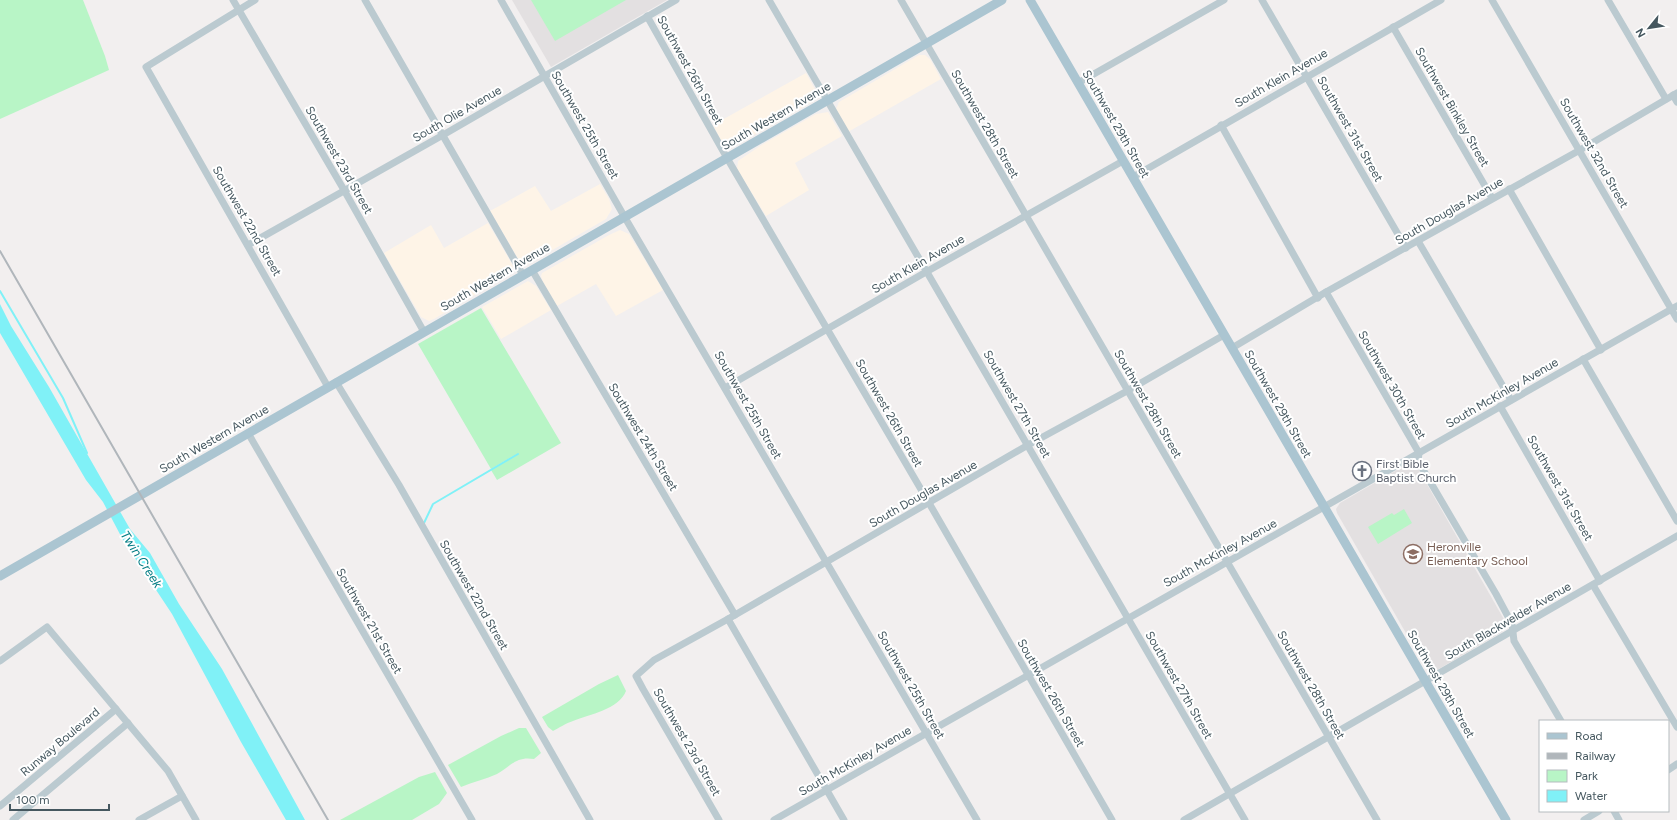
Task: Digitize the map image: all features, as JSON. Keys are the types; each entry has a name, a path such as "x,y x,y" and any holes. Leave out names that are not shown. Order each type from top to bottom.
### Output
{"main road":[{"name":"South Western Avenue","path":"0,576 1002,0"},
{"name":"Southwest 29th Street","path":"1030,0 1506,820"}],"street":[{"name":"Southwest 23rd Street","path":"233,0 344,190 424,332"},
{"path":"238,10 255,0"},
{"path":"365,0 523,276"},
{"name":"Southwest 25th Street","path":"501,0 624,216 726,388 977,820"},
{"name":"South Olie Avenue","path":"248,245 443,135 676,0"},
{"name":"Southwest 27th Street","path":"769,0 826,101 1028,445 1245,820"},
{"name":"Southwest 28th Street","path":"901,0 1377,820"},
{"path":"1078,83 1224,0"},
{"name":"Southwest 31st Street","path":"1262,0 1406,248"},
{"name":"South Klein Avenue","path":"1132,177 1441,0"},
{"name":"Southwest 32nd Street","path":"1492,0 1674,308 1677,318"},
{"path":"1608,0 1666,99"},
{"name":"Southwest 22nd Street","path":"238,10 146,67 248,245 332,384 402,491 590,820"},
{"name":"Southwest 26th Street","path":"647,16 727,158 828,328 1112,820"},
{"name":"Southwest Binkley Street","path":"1394,27 1492,198"},
{"path":"1675,94 1677,102"},
{"name":"South Douglas Avenue","path":"1232,348 1326,292 1580,150 1675,94"},
{"path":"1221,125 1318,298"},
{"name":"South Klein Avenue","path":"726,388 828,328 1123,161"},
{"path":"1509,189 1601,350"},
{"path":"1418,241 1511,400"},
{"name":"Southwest 24th Street","path":"532,270 735,615"},
{"name":"Southwest 30th Street","path":"1326,292 1419,453 1418,461 1496,594 1512,624 1514,640 1560,720"},
{"name":"South McKinley Avenue","path":"774,820 1227,561 1325,508 1500,406 1674,308"},
{"name":"South Douglas Avenue","path":"636,676 654,660 827,563 1028,445 1127,391 1224,335"},
{"path":"1583,359 1677,520"},
{"name":"Southwest 31st Street","path":"1500,406 1600,581"},
{"name":"Southwest 21st Street","path":"248,433 472,820"},
{"name":"South Blackwelder Avenue","path":"1184,820 1426,682 1677,536"},
{"path":"1593,585 1677,727"},
{"path":"728,619 844,820"},
{"path":"0,661 47,627 168,771 196,820"},
{"name":"Southwest 23rd Street","path":"636,676 719,820"},
{"name":"Runway Boulevard","path":"0,806 116,710"},
{"path":"12,820 128,724"},
{"path":"139,820 182,796"},
{"path":"1584,820 1598,812"}],"shaded area":[{"path":"512,0 667,0 551,67"},
{"path":"919,55 925,55 930,59 941,79 848,132 836,109 839,102"},
{"path":"806,73 817,93 812,102 731,148 725,146 713,125"},
{"path":"828,112 842,136 795,163 809,190 766,216 737,169 738,161 760,146 816,114"},
{"path":"600,184 609,199 612,209 606,219 523,267 490,211 535,186 551,211"},
{"path":"488,223 512,264 512,273 434,319 429,321 421,317 384,253 431,225 444,248"},
{"path":"620,230 629,234 663,290 616,316 596,284 557,306 543,282 541,276 542,273"},
{"path":"528,281 536,286 551,310 501,339 482,307"},
{"name":"Heronville Elementary School","path":"1409,463 1416,465 1507,627 1502,632 1437,670 1430,671 1426,668 1336,509 1340,503"}],"green space":[{"path":"0,0 83,0 109,70 0,119"},
{"path":"531,0 626,0 555,41"},
{"path":"481,308 561,443 497,480 491,470 518,453 491,469 418,344"},
{"path":"1404,509 1412,523 1378,544 1368,527 1392,513 1394,515"},
{"path":"618,675 626,691 617,703 603,710 565,724 553,731 548,727 542,717 599,684"},
{"path":"519,728 526,728 541,753 534,759 528,758 518,760 497,774 461,787 448,765 501,736"},
{"path":"435,772 447,793 439,804 412,820 340,820 419,777"}],"water":[{"path":"0,304 11,326 49,387 130,529 150,553 179,604 222,669 305,820 286,820 241,742 172,614 123,540 103,502 86,480 0,333"}],"waterway":[{"name":"Twin Creek","path":"0,291 63,398 87,453"},
{"path":"424,523 433,504 518,454"}],"railway":[{"path":"0,251 328,820"}],"place":[{"name":"First Bible Baptist Church","path":"1362,471"},
{"name":"Heronville Elementary School","path":"1413,554"}]}
